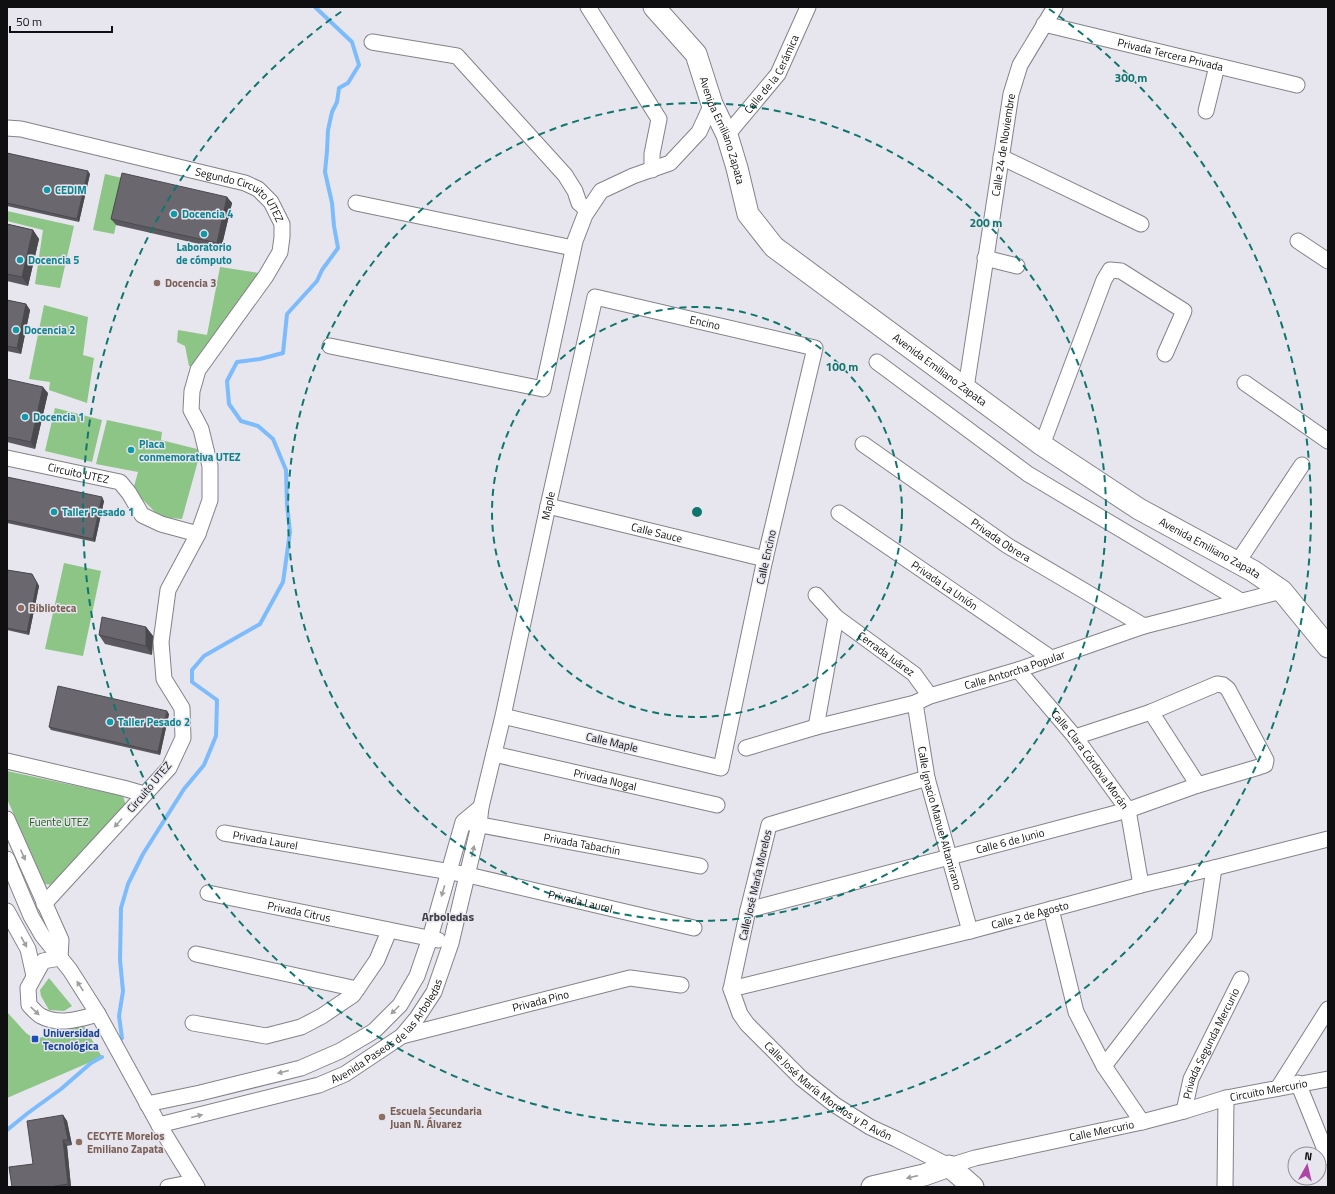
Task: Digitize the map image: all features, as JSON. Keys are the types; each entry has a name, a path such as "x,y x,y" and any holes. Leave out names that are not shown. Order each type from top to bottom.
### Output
{"main road":[{"name":"Avenida Emiliano Zapata","path":"654,7 696,54 712,104 727,135 748,214 774,247 1042,445 1138,509 1253,571 1282,591 1328,647"},
{"path":"872,1187 924,1175 959,1179"}],"street":[{"path":"588,7 659,119 652,154 652,170"},
{"name":"Calle de la Cerámica","path":"727,135 778,74 808,7"},
{"name":"Calle 24 de Noviembre","path":"966,388 1011,94 1020,65 1055,7"},
{"name":"Privada Tercera Privada","path":"1044,24 1297,85"},
{"path":"372,42 457,56 565,175 575,191 579,203 588,210"},
{"path":"1206,111 1217,66"},
{"path":"330,346 543,389 573,248 582,221 588,210 601,191 632,176 670,163 699,132 712,104"},
{"name":"Segundo Circuito UTEZ","path":"7,128 21,129 245,183 258,189 271,202 282,224 280,252 266,276 198,370 192,391 190,410 201,429 210,466 210,500 198,534"},
{"path":"1001,157 1141,224"},
{"path":"356,202 573,248"},
{"path":"1298,241 1328,261"},
{"path":"985,258 1017,266"},
{"path":"1042,445 1104,280 1110,270 1121,271 1184,311 1164,354"},
{"name":"Encino","path":"595,297 815,348"},
{"name":"Maple","path":"503,716 595,297"},
{"name":"Calle Encino","path":"721,768 765,559 815,348"},
{"path":"877,362 1028,474 1241,601"},
{"path":"1245,383 1328,441"},
{"name":"Privada Obrera","path":"863,444 1008,546 1144,626"},
{"name":"Circuito UTEZ","path":"7,458 120,482 129,493 142,515 161,524 198,534 168,590 161,642 164,679 182,708 183,738 169,768 44,904"},
{"path":"1237,562 1302,465"},
{"name":"Calle Sauce","path":"548,506 765,559"},
{"name":"Privada La Unión","path":"839,513 1051,658"},
{"name":"Calle Antorcha Popular","path":"746,748 816,727 915,703 930,696 1018,670 1144,626 1282,591"},
{"name":"Cerrada Juárez","path":"816,595 836,618 914,674 930,696"},
{"path":"816,727 836,618"},
{"name":"Calle Clara Córdova Morán","path":"1018,670 1075,737 1128,810 1141,885"},
{"name":"Calle 6 de Junio","path":"748,910 1128,810 1198,785 1265,765 1266,760 1228,689 1223,685 1217,684 1151,712"},
{"name":"Calle Ignacio Manuel Altamirano","path":"915,703 927,778 970,931"},
{"path":"1075,737 1151,712 1198,785"},
{"name":"Avenida Paseos de las Arboledas","path":"159,1126 319,1085 345,1074 402,1036 417,1018 434,992 451,944 480,825 481,807 503,716"},
{"name":"Calle Maple","path":"503,716 721,768"},
{"name":"Privada Nogal","path":"494,754 717,804"},
{"path":"7,761 144,794"},
{"name":"Calle José María Morelos","path":"731,989 748,910 769,825 927,778"},
{"path":"463,822 481,807"},
{"path":"7,819 61,940 60,958"},
{"name":"Avenida Paseos de las Arboledas","path":"147,1104 200,1093 301,1068 340,1051 374,1031 400,1005 417,976 430,938 463,822"},
{"name":"Privada Tabachin","path":"463,822 700,866"},
{"name":"Privada Laurel","path":"224,833 468,874 694,928"},
{"name":"Calle 2 de Agosto","path":"731,989 970,931 1141,885 1328,839"},
{"path":"7,859 30,916 98,1014 159,1126 195,1185 168,1187"},
{"path":"1104,1066 1204,936 1214,868"},
{"name":"Privada Citrus","path":"208,893 430,938 451,944"},
{"path":"1051,909 1076,1012 1104,1066 1142,1122"},
{"path":"7,911 28,949 34,976"},
{"path":"193,1022 266,1036 301,1027 322,1016 353,995 377,960 389,930"},
{"path":"196,954 357,989"},
{"path":"60,958 43,961 28,988 29,1005 41,1016 60,1021 71,1021 98,1014"},
{"name":"Privada Pino","path":"402,1036 630,978 681,985"},
{"name":"Privada Segunda Mercurio","path":"1184,1111 1191,1079 1241,979"},
{"name":"Calle José María Morelos y P. Avón","path":"731,989 740,1014 801,1078 870,1128 896,1139 959,1179"},
{"path":"1278,1088 1328,1009"},
{"name":"Circuito Mercurio","path":"1225,1187 1226,1098 1298,1083 1328,1079"},
{"path":"1298,1083 1328,1157"},
{"name":"Calle Mercurio","path":"959,1179 975,1158 1142,1122 1226,1098"}],"green space":[{"path":"105,174 126,179 114,234 93,230"},
{"path":"7,211 74,226 60,288 35,284 43,230 7,221"},
{"path":"220,267 266,274 196,368 189,366 185,346 177,342 178,330 207,335"},
{"path":"44,305 88,317 83,355 94,358 87,403 49,390 50,382 29,379"},
{"path":"55,408 102,420 92,462 45,451"},
{"path":"107,420 162,432 161,440 201,450 182,519 160,517 133,490 138,472 96,464"},
{"path":"64,563 101,571 83,656 45,649"},
{"name":"Fuente UTEZ","path":"7,771 123,796 126,806 53,885 45,884 7,799"},
{"path":"49,978 72,1006 64,1011 49,1010 41,996 40,990"},
{"path":"7,1012 26,1033 35,1039 84,1026 102,1057 7,1098"}],"building":[{"name":"CEDIM","path":"7,153 88,171 77,219 7,203"},
{"name":"Docencia 4","path":"122,173 227,197 217,243 111,219"},
{"name":"Docencia 5","path":"7,224 33,230 22,277 7,274"},
{"name":"Docencia 2","path":"7,300 26,304 17,348 7,346"},
{"name":"Docencia 1","path":"7,379 43,387 31,442 7,437"},
{"name":"Taller Pesado 1","path":"7,477 102,497 93,539 7,520"},
{"name":"Biblioteca","path":"7,570 32,574 37,583 27,632 7,628"},
{"path":"102,617 146,627 146,646 99,635"},
{"name":"Taller Pesado 2","path":"58,686 167,711 158,752 49,727"},
{"path":"63,1115 68,1140 63,1140 68,1184 50,1187 12,1187 9,1167 33,1164 27,1121"}],"waterway":[{"path":"121,1039 119,1016 123,991 120,960 121,908 128,884 143,854 184,789 204,765 216,736 217,700 192,682 192,670 204,656 260,624 283,582 290,532 287,505 286,470 273,439 258,426 241,421 229,404 227,381 237,362 260,359 283,353 287,314 317,281 322,270 338,248 332,203 325,172 328,130 332,112 337,102 339,88 348,83 359,65 352,42 315,7"},
{"path":"7,1130 61,1089 91,1063 102,1057"}],"place":[{"name":"CEDIM","path":"47,190"},
{"name":"Docencia 4","path":"174,214"},
{"name":"Laboratorio de cómputo","path":"204,234"},
{"name":"Docencia 5","path":"20,260"},
{"name":"Docencia 3","path":"157,283"},
{"name":"Docencia 2","path":"16,330"},
{"name":"Docencia 1","path":"25,417"},
{"name":"Placa conmemorativa UTEZ","path":"131,450"},
{"name":"Taller Pesado 1","path":"54,512"},
{"name":"Biblioteca","path":"21,608"},
{"name":"Taller Pesado 2","path":"110,722"},
{"name":"Universidad Tecnológica","path":"35,1039"},
{"name":"Escuela Secundaria Juan N. Álvarez","path":"382,1117"},
{"name":"CECYTE Morelos Emiliano Zapata","path":"79,1142"}],"district":[{"name":"Arboledas","path":"448,917"}]}
